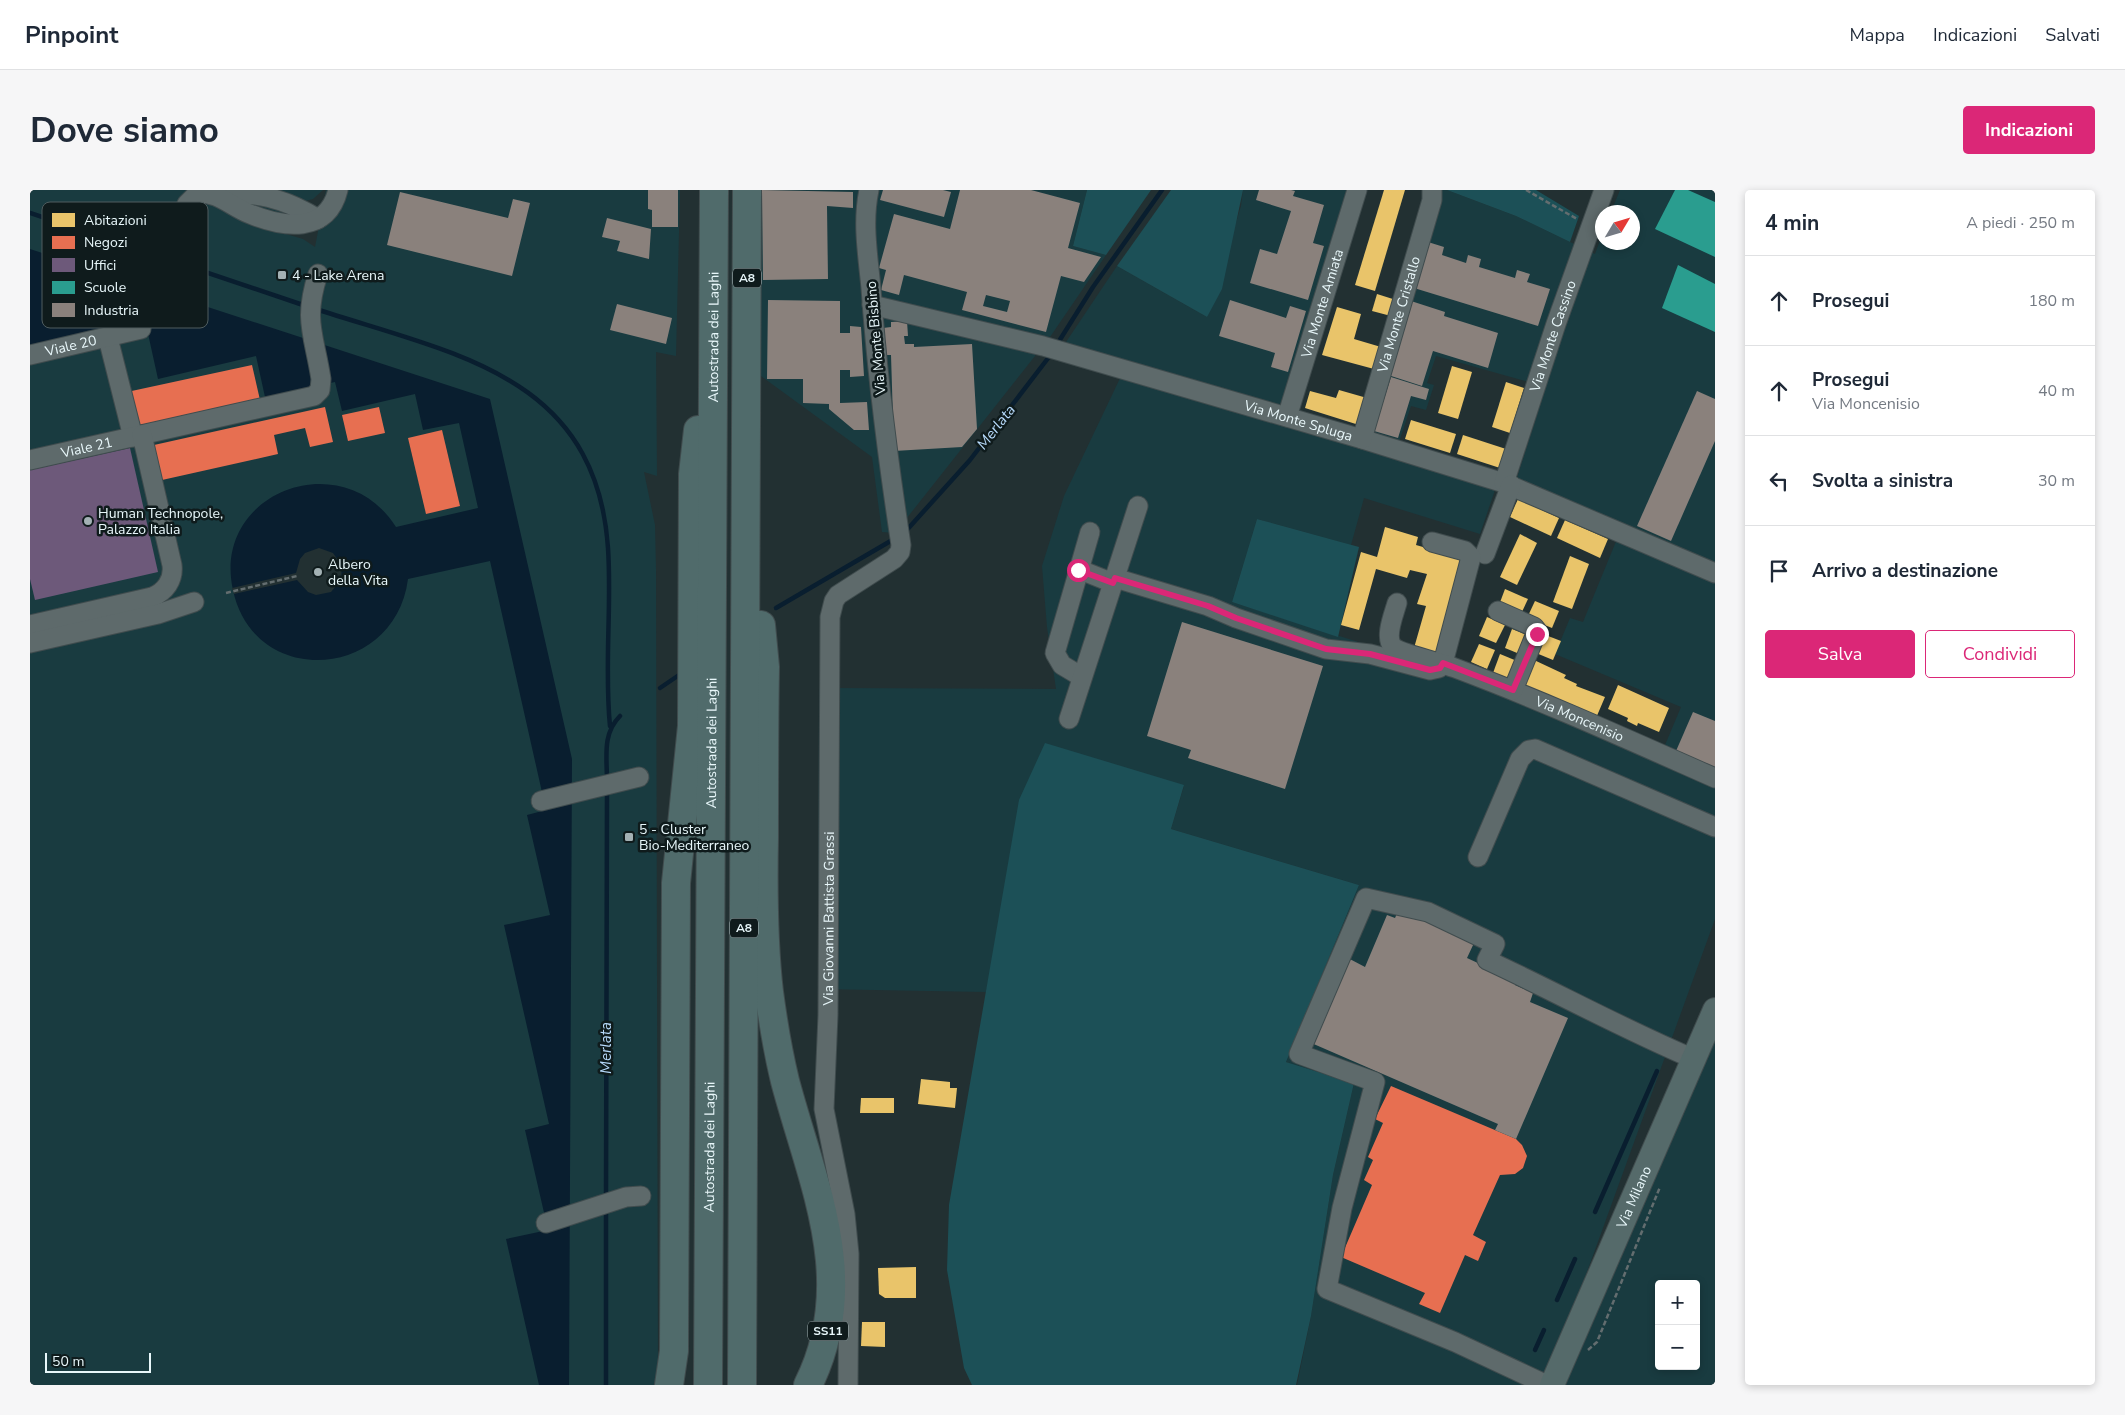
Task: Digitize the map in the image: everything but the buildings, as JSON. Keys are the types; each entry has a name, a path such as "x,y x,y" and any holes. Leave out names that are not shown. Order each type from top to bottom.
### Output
{"highway":[{"name":"Autostrada dei Laghi","path":"708,1385 714,190"},
{"name":"A8","path":"742,1385 747,190"},
{"path":"669,1385 674,1351 675,1299 676,883 692,726 693,474 714,309"},
{"name":"SS11","path":"746,472 765,667 763,899 769,991 785,1080 815,1178 822,1210 831,1273 831,1311 828,1330 819,1360 808,1385"}],"main road":[{"name":"Via Milano","path":"1552,1385 1715,1010"}],"street":[{"path":"188,202 193,195 202,193 216,196 248,214 301,226 318,219 333,206 338,190"},
{"name":"Via Monte Bisbino","path":"869,190 865,209 872,305 891,486"},
{"name":"Via Monte Amiata","path":"1287,417 1357,190"},
{"name":"Via Monte Cristallo","path":"1362,439 1432,200 1432,190"},
{"name":"Via Monte Cassino","path":"1484,554 1604,190"},
{"name":"Viale 21","path":"30,460 314,396 320,390 321,379 309,316 312,293 318,274"},
{"name":"Via Monte Spluga","path":"872,305 1043,346 1362,439 1508,484 1715,573"},
{"name":"Viale 20","path":"30,355 141,329"},
{"path":"30,625 152,597 161,592 170,581 172,565 138,436 108,338"},
{"name":"Via Giovanni Battista Grassi","path":"848,1385 850,1254 845,1214 824,1109 828,1015 830,618 834,601 838,595 894,559 900,552 901,545 891,486"},
{"path":"1069,719 1138,506"},
{"path":"1082,677 1062,665 1055,653 1090,532"},
{"path":"1078,570 1208,606 1236,618 1326,649 1370,654 1430,670 1440,668 1443,663 1471,557 1465,551 1432,542"},
{"path":"30,643 164,612 194,602"},
{"name":"Via Moncenisio","path":"1397,603 1390,633 1391,644 1399,650 1443,663 1513,690 1715,778"},
{"path":"1498,611 1537,630 1513,690"},
{"path":"1478,857 1520,759 1529,750 1535,749 1715,827"},
{"path":"541,801 639,777"},
{"path":"1547,1385 1455,1342 1327,1289 1342,1208 1374,1082 1299,1054 1366,898 1428,912 1487,940 1495,944 1486,960 1551,990 1597,1015 1694,1058"},
{"path":"546,1223 634,1197"}],"path":[{"path":"1526,190 1573,218 1592,222"},
{"path":"226,593 297,576"}],"shaded area":[{"path":"30,190 323,190 313,199 305,201 288,197 279,232 303,239 315,247 326,190 680,190 676,356 656,352 657,476 644,472 655,525 656,569 658,1385 30,1385"},
{"path":"761,190 1087,190 1073,246 1106,255 1050,337 895,533 882,532 872,457 761,376"},
{"path":"1087,190 1151,190 1106,255 1073,246"},
{"path":"1171,190 1243,190 1222,289 1207,317 1117,266"},
{"path":"1243,190 1353,190 1280,405 1062,348 1117,266 1207,317 1241,206"},
{"path":"1436,190 1447,190 1516,216 1595,254 1596,250 1640,250 1640,205 1614,205 1620,190 1715,190 1715,919 1546,1385 1297,1385 1311,1316 1333,1175 1354,1083 1286,1062 1359,885 1171,829 1184,786 994,953 986,992 818,989 819,688 1056,689 1047,627 1042,566 1064,496 1123,372 1496,487 1480,534 1364,498 1351,545 1257,519 1232,602 1453,672 1660,757 1681,707 1555,654 1570,618 1583,622 1617,539 1512,493 1546,387 1436,356 1427,383 1434,385 1426,410 1411,406 1399,442 1370,432"},
{"path":"1447,190 1536,190 1579,216 1570,242 1516,216"},
{"path":"30,249 42,253 42,328 110,328 30,346"},
{"path":"208,307 490,399 572,759 569,1385 539,1385 506,1239 548,1230 525,1130 549,1124 504,925 550,915 527,815 546,810 490,561 408,579 398,613 378,637 352,653 324,660 294,657 267,645 246,622 233,590 232,556 242,527 261,505 286,490 315,484 345,488 373,502 396,527 478,508 459,423 423,430 415,394 342,411 335,382 265,397 256,356 158,379 147,328 208,328"},
{"path":"1257,519 1359,547 1338,637 1232,602"},
{"path":"1045,743 1184,785 1171,829 1359,885 1286,1062 1354,1083 1333,1175 1311,1316 1296,1385 972,1385 964,1368 947,1270 949,1205 1019,800"},
{"path":"1715,1011 1715,1385 1555,1385"}],"pier":[{"path":"319,548 333,553 342,566 341,580 331,592 316,595 308,592 297,580 234,594 232,588 296,573 300,559 305,553"}],"waterway":[{"name":"Merlata","path":"1056,346 1093,287 1162,190"},
{"path":"30,213 42,217"},
{"path":"208,273 306,306"},
{"path":"316,309 418,341 465,359 509,380 546,408 577,444 598,490 608,548 608,704 610,726"},
{"name":"Merlata","path":"905,532 970,460 1052,353"},
{"name":"Merlata","path":"776,608 894,539"},
{"name":"Merlata","path":"660,688 682,673"},
{"name":"Merlata","path":"607,781 606,755 608,738 610,730 620,716"},
{"name":"Merlata","path":"606,1198 607,791"},
{"path":"1595,1212 1657,1071"},
{"name":"Merlata","path":"606,1208 606,1385"},
{"path":"1557,1300 1575,1259"},
{"path":"1535,1350 1544,1330"}],"place":[{"name":"4 - Lake Arena","path":"282,275"},
{"name":"Human Technopole, Palazzo Italia","path":"88,521"},
{"name":"Albero della Vita","path":"318,572"},
{"name":"5 - Cluster Bio-Mediterraneo","path":"629,837"}],"route":[{"path":"1078,570 1113,583 1115,578 1208,606 1226,615 1326,649 1370,654 1430,670 1440,668 1443,663 1513,690 1537,634"}]}
